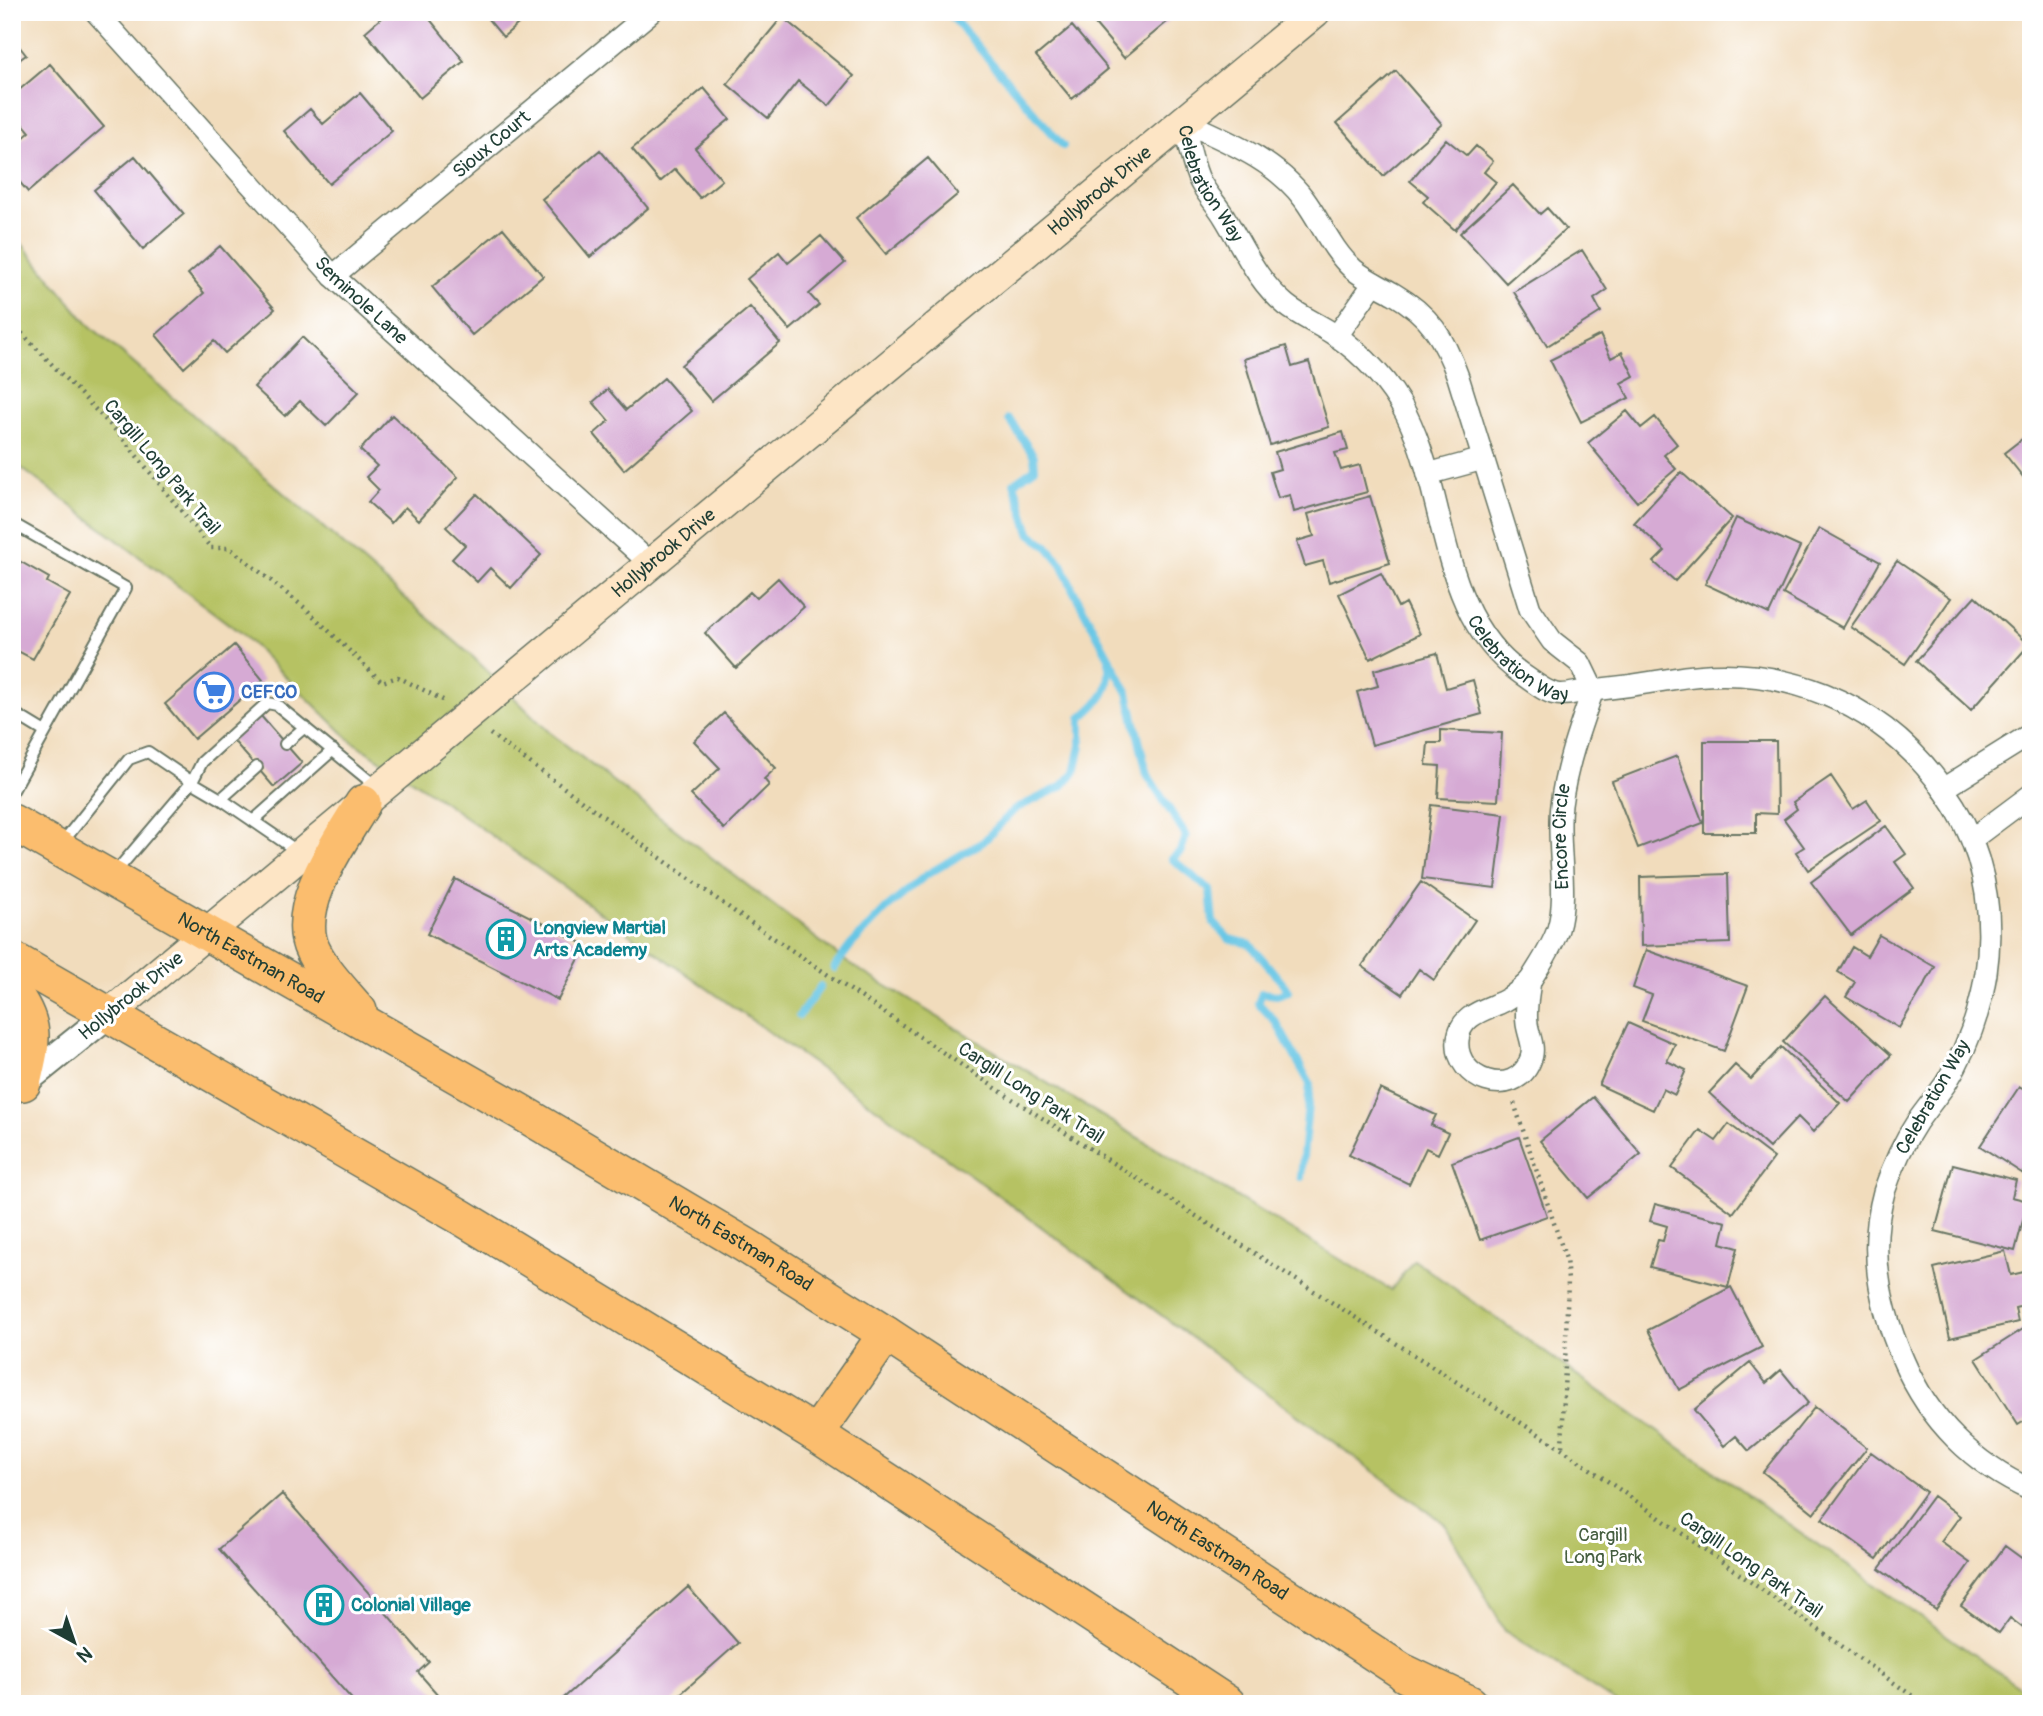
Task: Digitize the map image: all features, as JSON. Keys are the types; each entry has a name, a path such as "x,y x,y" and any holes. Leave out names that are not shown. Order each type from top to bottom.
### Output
{"highway":[{"name":"North Eastman Road","path":"1406,1674 1447,1704"},
{"path":"1406,1674 1469,1704"}],"main road":[{"name":"Hollybrook Drive","path":"109,1014 1315,12"},
{"path":"371,796 311,895 309,932 311,948 322,966 372,1027"},
{"name":"North Eastman Road","path":"12,822 372,1027 733,1238 886,1334 1406,1674"},
{"path":"12,959 461,1217 816,1434 1228,1704"},
{"path":"12,991 26,1012 33,1041 18,1088"},
{"path":"816,1434 886,1334"}],"street":[{"name":"Seminole Lane","path":"96,12 333,276 651,564"},
{"name":"Sioux Court","path":"333,276 650,12"},
{"name":"Celebration Way","path":"1183,121 1248,151 1289,183 1306,201 1336,251 1352,268 1427,318 1443,341 1458,376 1530,609 1552,641 1580,663 1593,690"},
{"name":"Celebration Way","path":"1183,121 1199,181 1226,219 1262,281 1288,307 1337,336 1375,371 1401,404 1419,442 1456,582 1485,637 1514,668 1558,695 1724,673 1759,676 1796,684 1830,696 1878,723 1916,755 1960,814 1982,869 1987,905 1988,961 1984,993 1961,1056 1913,1128 1889,1178 1877,1230 1878,1267 1890,1331 1929,1407 1948,1432 1970,1453 1997,1472 2031,1490"},
{"path":"1337,336 1374,284"},
{"path":"1428,474 1483,459"},
{"name":"Encore Circle","path":"1530,981 1527,1013 1533,1051 1525,1070 1511,1081 1490,1083 1471,1072 1461,1057 1458,1041 1464,1024 1470,1018 1508,999 1530,981 1549,950 1559,926 1561,804 1570,762 1593,690"},
{"path":"1943,789 2031,734"},
{"path":"1972,839 2031,795"},
{"name":"Hollybrook Drive","path":"18,1088 109,1014"}],"lane":[{"path":"12,523 126,588 12,792"},
{"path":"111,877 192,782 202,762 267,703 277,705 333,750 371,796"},
{"path":"12,712 45,732"},
{"path":"285,744 305,727"},
{"path":"253,821 333,750"},
{"path":"59,848 129,759 148,752 301,854"},
{"path":"221,799 257,767"}],"path":[{"name":"Cargill Long Park Trail","path":"12,323 120,435 211,548 230,548 305,608 382,682 398,677 436,695"},
{"name":"Cargill Long Park Trail","path":"498,740 736,912 995,1087 1562,1449 1924,1704"},
{"path":"1511,1081 1514,1102 1566,1259 1562,1449"}],"green space":[{"name":"Cargill Long Park","path":"12,232 88,324 473,657 549,732 848,963 1391,1290 1414,1260 2031,1695 2031,1704 1618,1704 1505,1631 1445,1524 983,1184 440,799 350,740 242,634 12,461"}],"building":[{"path":"388,12 424,12 464,61 420,98 365,32"},
{"path":"482,12 532,12 503,37"},
{"path":"1097,12 1179,12 1124,58 1090,18"},
{"path":"782,17 854,76 829,106 798,81 768,118 727,84"},
{"path":"1072,26 1108,69 1072,99 1036,56"},
{"path":"12,37 26,55 12,65"},
{"path":"50,64 104,127 28,192 12,173 12,148 30,132 12,111 12,96"},
{"path":"1396,71 1442,124 1383,176 1337,123"},
{"path":"704,88 730,119 695,148 722,180 700,198 675,169 660,182 632,149"},
{"path":"360,93 392,131 329,184 284,131 310,109 323,124"},
{"path":"1446,139 1467,156 1476,146 1493,161 1484,172 1496,182 1455,230 1423,202 1428,196 1410,181"},
{"path":"600,150 648,208 590,257 542,199"},
{"path":"135,156 184,214 143,249 94,190"},
{"path":"928,158 958,194 886,254 856,218"},
{"path":"1513,185 1540,214 1547,208 1566,229 1506,283 1460,233"},
{"path":"503,228 543,276 472,335 432,287"},
{"path":"821,236 845,263 809,294 819,305 790,330 747,279 779,252 788,263"},
{"path":"220,246 275,309 225,353 214,341 184,368 156,335 204,293 188,274"},
{"path":"1582,250 1607,290 1594,299 1601,312 1547,346 1514,292"},
{"path":"750,307 780,343 711,401 681,365"},
{"path":"1600,335 1611,358 1622,352 1634,376 1621,383 1629,398 1581,422 1550,360"},
{"path":"302,337 359,392 326,426 300,401 285,416 254,387"},
{"path":"1286,346 1292,367 1309,362 1329,427 1270,445 1244,359"},
{"path":"664,378 692,411 624,470 594,434 609,421 593,402 608,389 626,410"},
{"path":"1627,411 1641,428 1655,417 1677,444 1664,455 1676,469 1637,502 1588,443"},
{"path":"392,415 458,477 419,520 405,507 391,523 368,502 379,490 366,477 377,466 360,450"},
{"path":"1343,432 1348,450 1335,453 1341,470 1360,465 1367,492 1294,512 1290,495 1278,498 1270,472 1280,469 1275,452"},
{"path":"2031,432 2031,487 2004,453"},
{"path":"1681,472 1732,518 1675,581 1654,562 1665,551 1634,523"},
{"path":"477,494 541,555 511,588 490,568 477,582 452,559 465,545 446,527"},
{"path":"1370,496 1390,563 1329,582 1323,561 1305,566 1297,541 1314,536 1308,514"},
{"path":"1736,518 1800,547 1769,614 1705,584"},
{"path":"1819,528 1880,562 1843,628 1783,594"},
{"path":"14,558 49,578 47,582 70,595 33,659 16,650 12,657"},
{"path":"1897,561 1951,598 1905,664 1851,627"},
{"path":"1381,573 1398,607 1405,603 1420,634 1370,659 1339,594"},
{"path":"778,578 804,607 736,668 705,633 750,592 756,598"},
{"path":"1975,596 2029,645 1971,710 1916,661"},
{"name":"CEFCO","path":"234,645 263,680 194,739 165,704"},
{"path":"1437,653 1446,688 1473,680 1482,714 1372,745 1357,692 1378,686 1374,670"},
{"path":"724,713 776,768 764,779 769,785 724,829 691,795 720,768 694,741"},
{"path":"260,715 302,763 274,787 232,739"},
{"path":"1441,730 1502,733 1498,801 1438,798 1440,766 1426,765 1428,743 1441,743"},
{"path":"1704,741 1776,741 1777,814 1756,813 1756,833 1704,833"},
{"path":"1677,756 1703,823 1638,848 1612,781"},
{"path":"1831,776 1853,809 1867,800 1881,821 1808,870 1796,852 1804,847 1784,819 1797,809 1793,802"},
{"path":"1431,805 1504,814 1495,888 1422,879"},
{"path":"1886,826 1906,854 1895,862 1914,888 1851,935 1811,882"},
{"path":"1728,874 1730,943 1641,946 1640,877"},
{"name":"Longview Martial Arts Academy","path":"455,879 586,945 558,1000 427,934"},
{"path":"1421,882 1475,920 1434,980 1419,969 1402,994 1362,966"},
{"path":"1879,935 1935,967 1899,1028 1846,997 1855,982 1838,972 1852,947 1867,956"},
{"path":"1646,950 1748,986 1724,1051 1642,1021 1652,995 1633,988"},
{"path":"1825,996 1891,1055 1849,1102 1783,1042"},
{"path":"1628,1023 1675,1044 1667,1061 1686,1070 1675,1095 1663,1089 1653,1110 1599,1085"},
{"path":"1781,1047 1840,1103 1813,1132 1798,1117 1769,1148 1709,1093 1735,1065 1751,1079"},
{"path":"2019,1087 2031,1094 2031,1179 1980,1146"},
{"path":"1380,1089 1436,1115 1431,1125 1448,1133 1438,1154 1426,1148 1409,1184 1349,1155"},
{"path":"1593,1097 1641,1154 1588,1198 1540,1141"},
{"path":"1729,1124 1774,1158 1733,1213 1672,1168 1700,1130 1716,1141"},
{"path":"1519,1137 1547,1216 1480,1240 1452,1162"},
{"path":"1953,1164 2016,1180 2012,1197 2028,1201 2015,1251 1935,1231"},
{"path":"1655,1204 1726,1222 1721,1243 1738,1248 1728,1287 1650,1267 1658,1240 1663,1241 1667,1226 1650,1221"},
{"path":"2005,1251 2011,1275 2028,1271 2031,1304 2015,1308 2018,1322 1950,1338 1934,1268"},
{"path":"1731,1287 1762,1347 1679,1390 1648,1330"},
{"path":"2031,1324 2031,1417 2018,1425 1976,1359"},
{"path":"1750,1363 1766,1383 1781,1370 1808,1403 1749,1451 1736,1436 1724,1446 1694,1410"},
{"path":"1815,1407 1867,1448 1814,1513 1763,1472"},
{"path":"1871,1452 1926,1492 1877,1559 1822,1519"},
{"name":"Colonial Village","path":"282,1494 429,1662 418,1672 446,1704 356,1704 219,1549"},
{"path":"1933,1496 1960,1516 1941,1542 1970,1563 1936,1610 1879,1569"},
{"path":"2005,1546 2031,1565 2031,1626 2027,1631 2010,1618 1999,1633 1961,1606"},
{"path":"688,1587 738,1643 669,1704 557,1704"}],"waterway":[{"path":"948,12 1063,146"},
{"path":"1009,419 1034,456 1035,468 1014,483 1030,533 1047,546 1062,564 1128,693 1147,774 1186,836 1181,851 1172,859 1210,890 1213,922 1229,939 1250,944 1289,991 1277,995 1262,993 1258,1003 1276,1022 1310,1084 1301,1177"},
{"path":"834,968 851,945 886,909 926,875 983,842 1015,809 1061,787 1075,772 1081,746 1081,718 1104,694 1109,680 1109,661"},
{"path":"799,1016 820,987"}],"place":[{"name":"CEFCO","path":"214,692"},
{"name":"Longview Martial Arts Academy","path":"506,939"},
{"name":"Colonial Village","path":"324,1605"}]}
